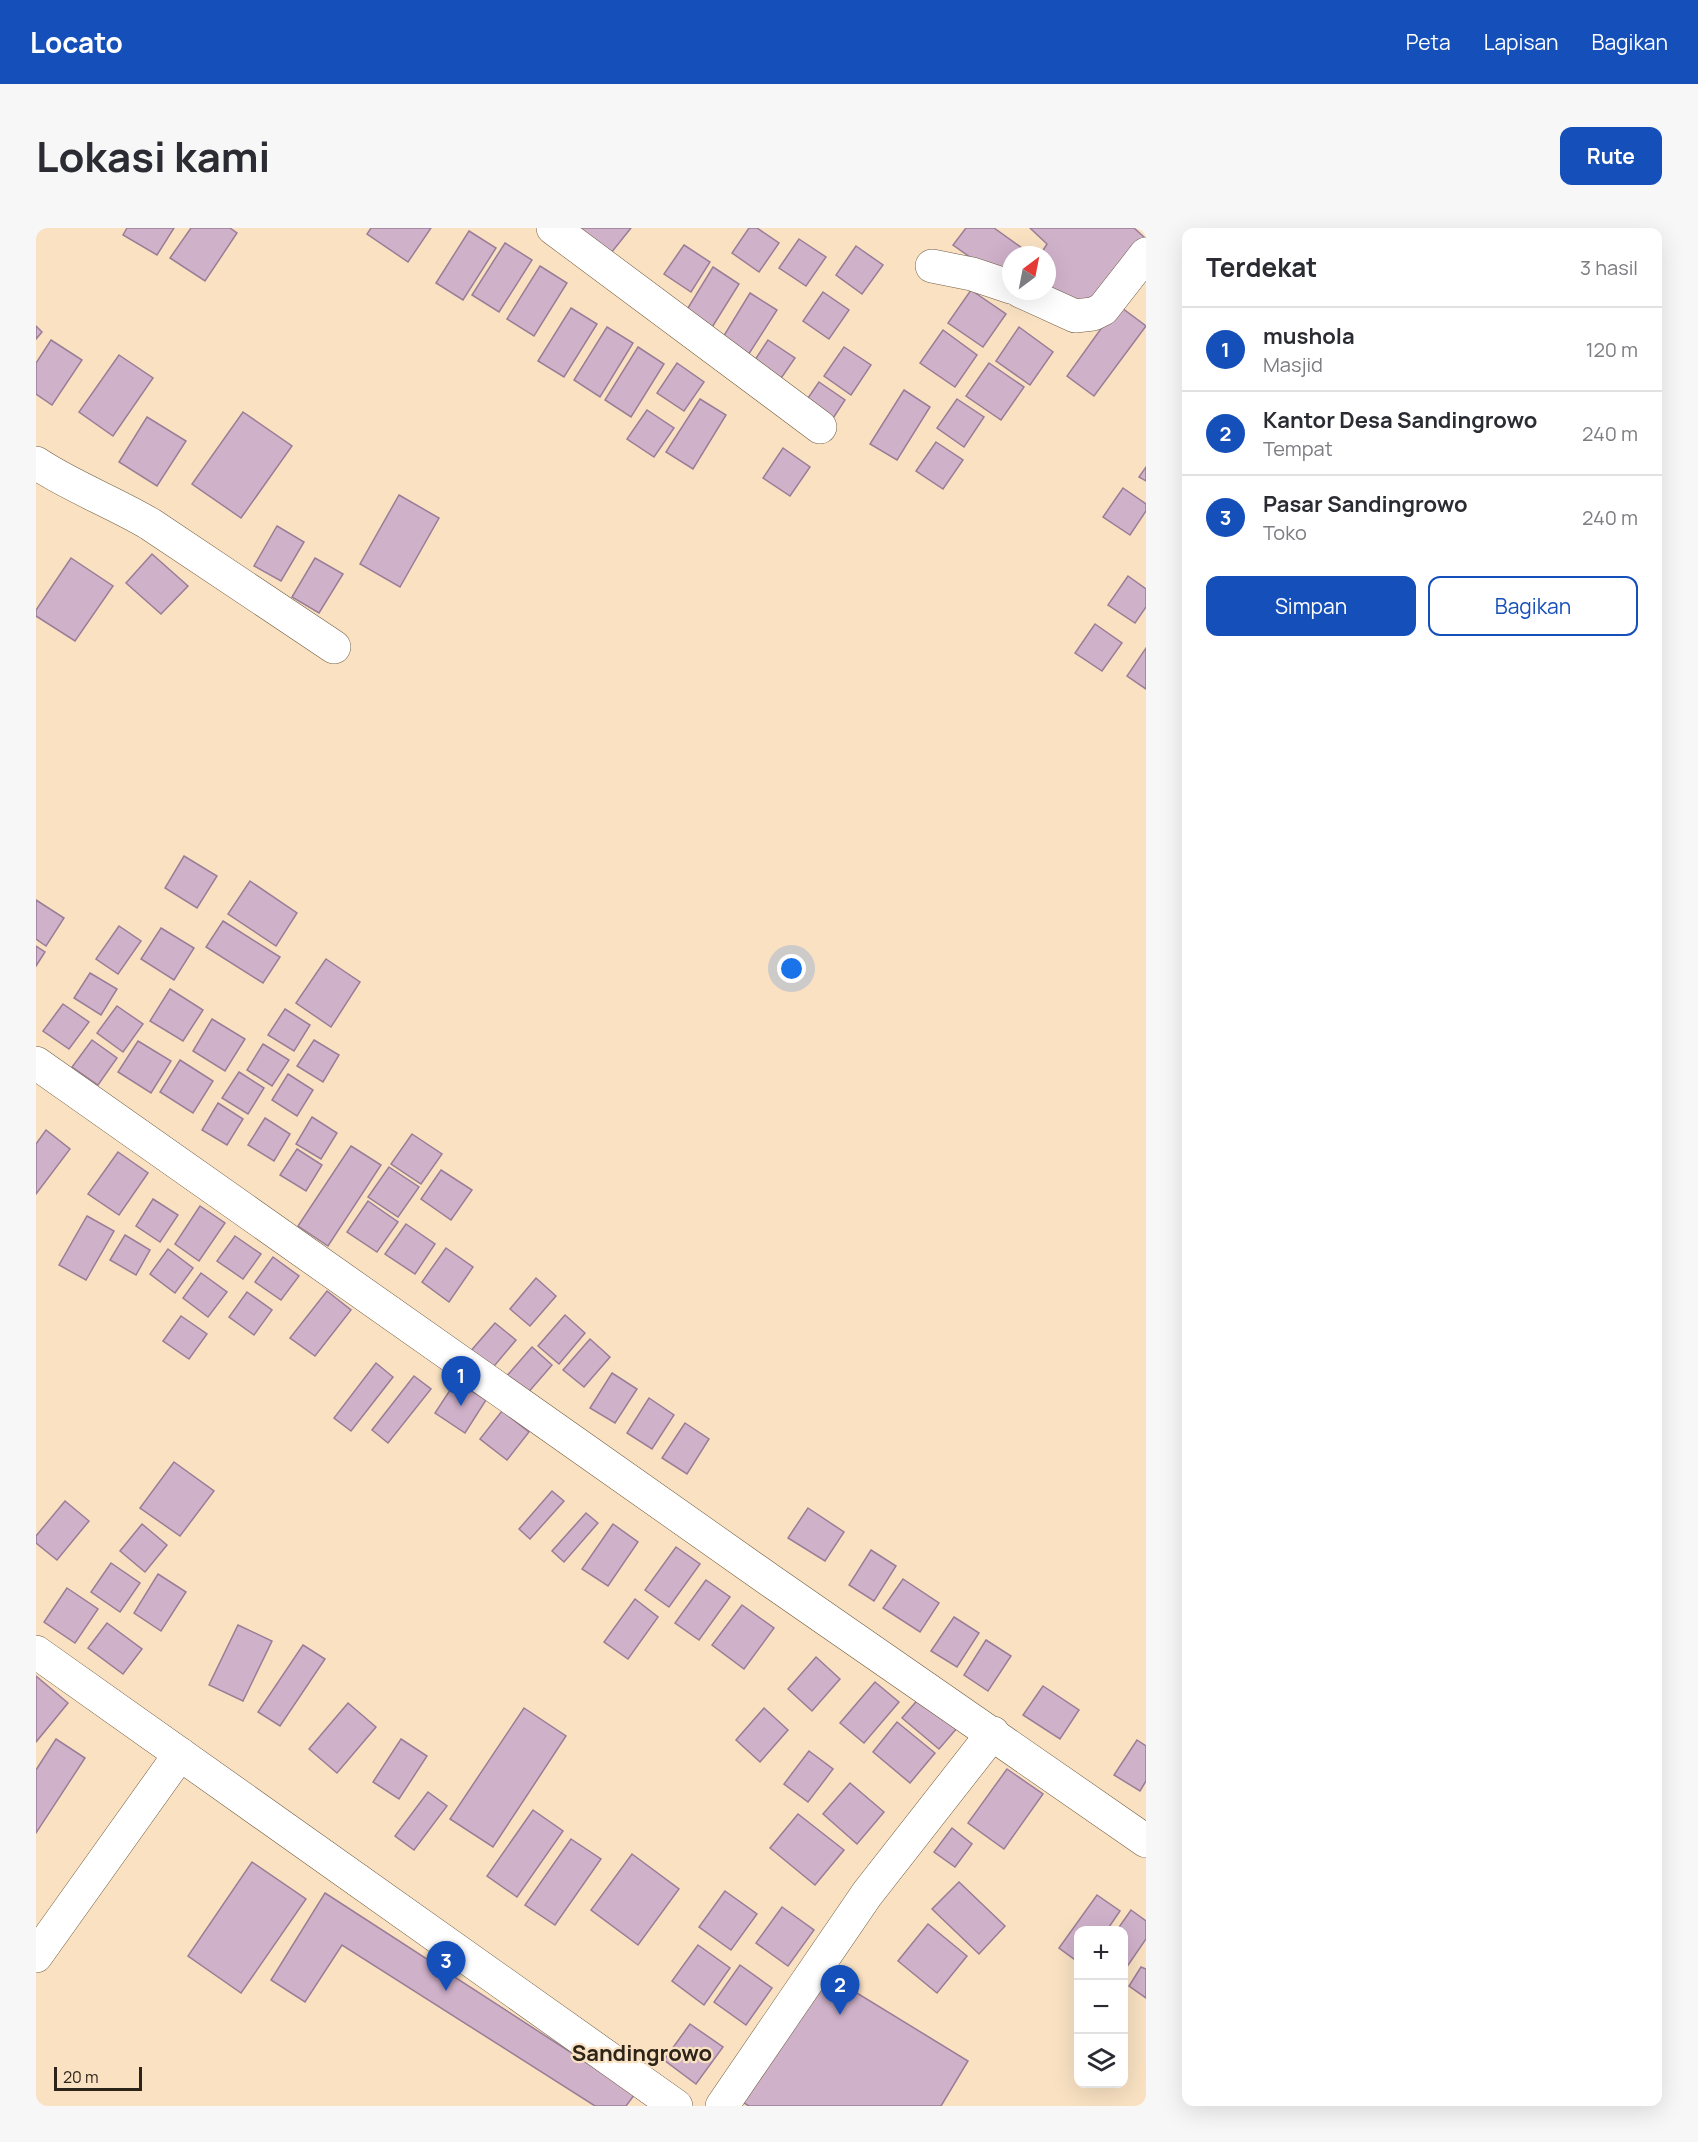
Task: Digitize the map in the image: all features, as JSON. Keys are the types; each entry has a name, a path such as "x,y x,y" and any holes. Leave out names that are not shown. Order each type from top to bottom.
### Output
{"street":[{"path":"553,228 820,427"},
{"path":"1040,300 1075,316 1094,314 1103,309 1146,254"},
{"path":"932,266 972,274 1002,284"},
{"path":"36,463 65,481 120,506 150,524 334,646"},
{"path":"36,1063 771,1581 1146,1841"},
{"path":"36,1652 676,2106"},
{"path":"722,2106 867,1894 993,1733"},
{"path":"36,1956 180,1754"}],"building":[{"path":"127,228 174,228 157,255 123,235"},
{"path":"191,228 230,228 237,233 205,281 170,258"},
{"path":"371,228 431,228 408,262 367,234"},
{"path":"578,228 631,228 611,253"},
{"path":"749,228 757,228 779,243 759,272 732,253"},
{"path":"966,228 994,228 1019,246 1002,246 1001,279 953,245"},
{"path":"1030,228 1134,228 1144,237 1084,314 1056,292 1056,246 1046,246 1047,244"},
{"path":"469,231 496,248 463,300 436,283"},
{"path":"799,239 826,257 806,286 779,268"},
{"path":"505,243 532,260 499,312 472,295"},
{"path":"684,245 710,262 691,292 664,274"},
{"path":"856,246 883,265 862,294 836,275"},
{"path":"540,266 567,283 534,336 507,319"},
{"path":"713,267 739,284 706,337 680,321"},
{"path":"971,290 1006,314 983,347 948,323"},
{"path":"823,292 849,310 829,339 803,321"},
{"path":"750,293 777,310 743,363 717,347"},
{"path":"1118,305 1146,326 1094,396 1067,376"},
{"path":"571,308 597,324 564,377 538,361"},
{"path":"36,326 42,332 36,339"},
{"path":"607,327 633,343 600,397 574,380"},
{"path":"1019,327 1053,352 1030,385 996,361"},
{"path":"943,330 977,355 955,387 920,363"},
{"path":"51,340 82,360 52,405 36,394 36,363"},
{"path":"768,340 795,358 775,387 749,369"},
{"path":"638,347 664,364 631,417 605,400"},
{"path":"844,347 871,365 851,395 824,376"},
{"path":"119,355 153,378 113,436 79,412"},
{"path":"677,363 704,382 684,411 657,393"},
{"path":"989,363 1024,387 1001,420 966,396"},
{"path":"819,382 845,400 826,429 799,411"},
{"path":"904,390 930,407 897,460 870,444"},
{"path":"700,399 726,415 693,469 666,452"},
{"path":"957,399 984,417 964,447 937,428"},
{"path":"647,410 674,428 654,457 627,439"},
{"path":"243,412 292,446 241,518 192,484"},
{"path":"147,417 186,441 157,486 119,462"},
{"path":"936,442 963,460 943,489 916,471"},
{"path":"783,448 810,467 790,496 763,478"},
{"path":"1146,467 1146,481 1139,477"},
{"path":"1123,488 1146,504 1146,511 1130,535 1103,517"},
{"path":"399,495 439,518 400,587 360,564"},
{"path":"277,526 304,542 281,581 254,566"},
{"path":"152,554 188,586 161,614 126,583"},
{"path":"71,558 113,586 75,641 36,616 36,610"},
{"path":"315,558 343,574 319,613 292,597"},
{"path":"1128,576 1146,589 1146,607 1135,623 1108,605"},
{"path":"1095,624 1122,643 1102,671 1075,653"},
{"path":"1146,648 1146,689 1127,676"},
{"path":"184,856 217,876 197,908 165,888"},
{"path":"250,881 297,913 276,946 228,914"},
{"path":"36,900 64,918 46,946 36,939"},
{"path":"223,921 280,957 263,983 206,947"},
{"path":"119,926 141,941 118,974 96,959"},
{"path":"161,928 194,948 174,980 141,959"},
{"path":"36,946 45,952 36,966"},
{"path":"326,959 360,982 331,1027 296,1003"},
{"path":"90,973 117,989 101,1015 74,998"},
{"path":"170,989 203,1010 183,1041 150,1021"},
{"path":"63,1004 89,1022 69,1049 43,1031"},
{"path":"117,1006 143,1024 123,1052 97,1033"},
{"path":"285,1009 310,1025 294,1051 268,1035"},
{"path":"212,1019 245,1039 225,1071 193,1051"},
{"path":"92,1040 117,1058 98,1085 72,1067"},
{"path":"314,1040 339,1055 323,1082 297,1066"},
{"path":"138,1041 171,1061 151,1093 118,1072"},
{"path":"263,1044 289,1060 272,1086 247,1070"},
{"path":"180,1060 213,1081 193,1113 160,1092"},
{"path":"239,1072 264,1088 248,1114 222,1098"},
{"path":"288,1074 313,1090 297,1116 272,1100"},
{"path":"218,1103 243,1119 227,1145 202,1130"},
{"path":"312,1117 337,1133 321,1159 296,1144"},
{"path":"265,1118 290,1134 274,1161 248,1145"},
{"path":"46,1130 70,1149 36,1194 36,1144"},
{"path":"412,1134 442,1154 421,1184 391,1164"},
{"path":"351,1146 381,1165 328,1246 298,1226"},
{"path":"297,1149 322,1165 306,1191 280,1175"},
{"path":"118,1152 148,1173 119,1215 88,1194"},
{"path":"389,1167 419,1187 398,1217 368,1197"},
{"path":"441,1170 472,1190 451,1220 421,1199"},
{"path":"153,1199 178,1215 160,1242 136,1226"},
{"path":"368,1201 398,1222 377,1252 347,1232"},
{"path":"200,1206 225,1223 199,1261 175,1244"},
{"path":"87,1216 114,1231 86,1280 59,1265"},
{"path":"406,1224 435,1244 415,1274 385,1254"},
{"path":"125,1235 150,1250 136,1275 110,1260"},
{"path":"235,1236 261,1254 243,1279 217,1261"},
{"path":"446,1248 473,1267 449,1302 422,1282"},
{"path":"168,1249 193,1268 175,1293 150,1274"},
{"path":"273,1257 299,1276 281,1300 255,1282"},
{"path":"201,1273 227,1292 208,1317 183,1298"},
{"path":"536,1278 556,1296 530,1326 510,1309"},
{"path":"327,1291 351,1310 315,1356 290,1338"},
{"path":"247,1292 272,1310 254,1335 229,1317"},
{"path":"565,1315 585,1333 559,1364 538,1346"},
{"path":"181,1316 207,1334 189,1359 163,1341"},
{"path":"495,1323 516,1340 490,1371 469,1353"},
{"path":"590,1339 610,1357 584,1387 563,1370"},
{"path":"532,1347 552,1365 526,1395 505,1378"},
{"path":"376,1363 393,1377 351,1431 334,1418"},
{"path":"612,1373 637,1389 615,1423 590,1408"},
{"path":"414,1376 431,1389 388,1443 372,1430"},
{"path":"456,1381 486,1400 465,1433 435,1413"},
{"path":"649,1398 674,1415 652,1449 627,1433"},
{"path":"502,1411 529,1432 507,1460 480,1439"},
{"path":"685,1423 709,1439 687,1474 662,1458"},
{"path":"174,1462 214,1491 180,1536 140,1508"},
{"path":"552,1491 564,1501 530,1539 519,1529"},
{"path":"65,1501 89,1521 57,1560 36,1543 36,1536"},
{"path":"808,1508 844,1532 825,1561 788,1538"},
{"path":"586,1513 598,1523 564,1562 552,1551"},
{"path":"142,1524 167,1545 145,1572 120,1551"},
{"path":"613,1524 638,1542 608,1586 582,1569"},
{"path":"676,1547 700,1564 669,1607 645,1590"},
{"path":"871,1550 896,1566 874,1601 849,1585"},
{"path":"111,1563 140,1583 120,1612 91,1592"},
{"path":"158,1574 186,1592 161,1631 134,1613"},
{"path":"903,1579 939,1603 920,1632 883,1608"},
{"path":"706,1580 730,1597 699,1640 675,1623"},
{"path":"67,1588 98,1609 75,1643 44,1622"},
{"path":"635,1599 658,1617 628,1659 604,1642"},
{"path":"742,1605 774,1628 744,1669 712,1645"},
{"path":"954,1617 979,1633 957,1667 931,1651"},
{"path":"107,1623 142,1649 123,1674 88,1648"},
{"path":"238,1625 272,1641 243,1701 209,1685"},
{"path":"986,1640 1011,1656 988,1691 964,1675"},
{"path":"303,1645 325,1659 280,1726 258,1712"},
{"path":"816,1657 840,1679 812,1711 788,1689"},
{"path":"36,1676 68,1703 36,1742"},
{"path":"875,1682 899,1702 864,1743 840,1723"},
{"path":"1043,1686 1079,1710 1060,1739 1023,1715"},
{"path":"927,1689 964,1720 939,1749 902,1718"},
{"path":"348,1703 376,1727 337,1773 309,1749"},
{"path":"524,1708 566,1736 493,1847 450,1819"},
{"path":"764,1708 788,1730 760,1762 736,1740"},
{"path":"897,1722 935,1753 910,1783 873,1752"},
{"path":"56,1739 85,1758 36,1833 36,1770"},
{"path":"401,1739 427,1756 399,1799 373,1782"},
{"path":"1137,1740 1146,1746 1146,1781 1140,1791 1114,1775"},
{"path":"809,1751 833,1769 808,1802 784,1784"},
{"path":"1007,1769 1043,1794 1004,1849 968,1823"},
{"path":"850,1783 884,1812 857,1844 823,1814"},
{"path":"428,1792 447,1806 414,1850 395,1836"},
{"path":"533,1810 563,1831 517,1897 487,1876"},
{"path":"798,1814 844,1850 815,1885 770,1848"},
{"path":"952,1828 972,1844 955,1867 934,1852"},
{"path":"571,1839 601,1859 555,1925 525,1905"},
{"path":"632,1854 679,1889 638,1945 591,1910"},
{"path":"252,1862 306,1899 241,1993 188,1956"},
{"path":"959,1882 1005,1926 979,1954 932,1909"},
{"path":"725,1891 757,1914 731,1950 699,1927"},
{"path":"325,1893 635,2094 626,2106 595,2106 342,1945 305,2002 271,1980"},
{"path":"1097,1895 1120,1911 1110,1926 1075,1926"},
{"path":"782,1907 814,1930 788,1966 756,1943"},
{"path":"1131,1910 1146,1921 1146,1939 1128,1965 1128,1926 1120,1926"},
{"path":"928,1924 967,1956 937,1993 898,1961"},
{"path":"1074,1927 1074,1959 1059,1948"},
{"path":"698,1945 730,1968 704,2005 672,1981"},
{"path":"740,1965 772,1988 746,2025 714,2002"},
{"path":"1141,1967 1146,1969 1146,1998 1129,1986"},
{"path":"816,1968 968,2061 941,2106 749,2106 736,2098"},
{"path":"690,2024 723,2047 696,2084 664,2060"}],"place":[{"name":"mushola","path":"461,1406"},
{"name":"Pasar Sandingrowo","path":"446,1991"},
{"name":"Kantor Desa Sandingrowo","path":"840,2015"}],"district":[{"name":"Sandingrowo","path":"642,2053"}]}
